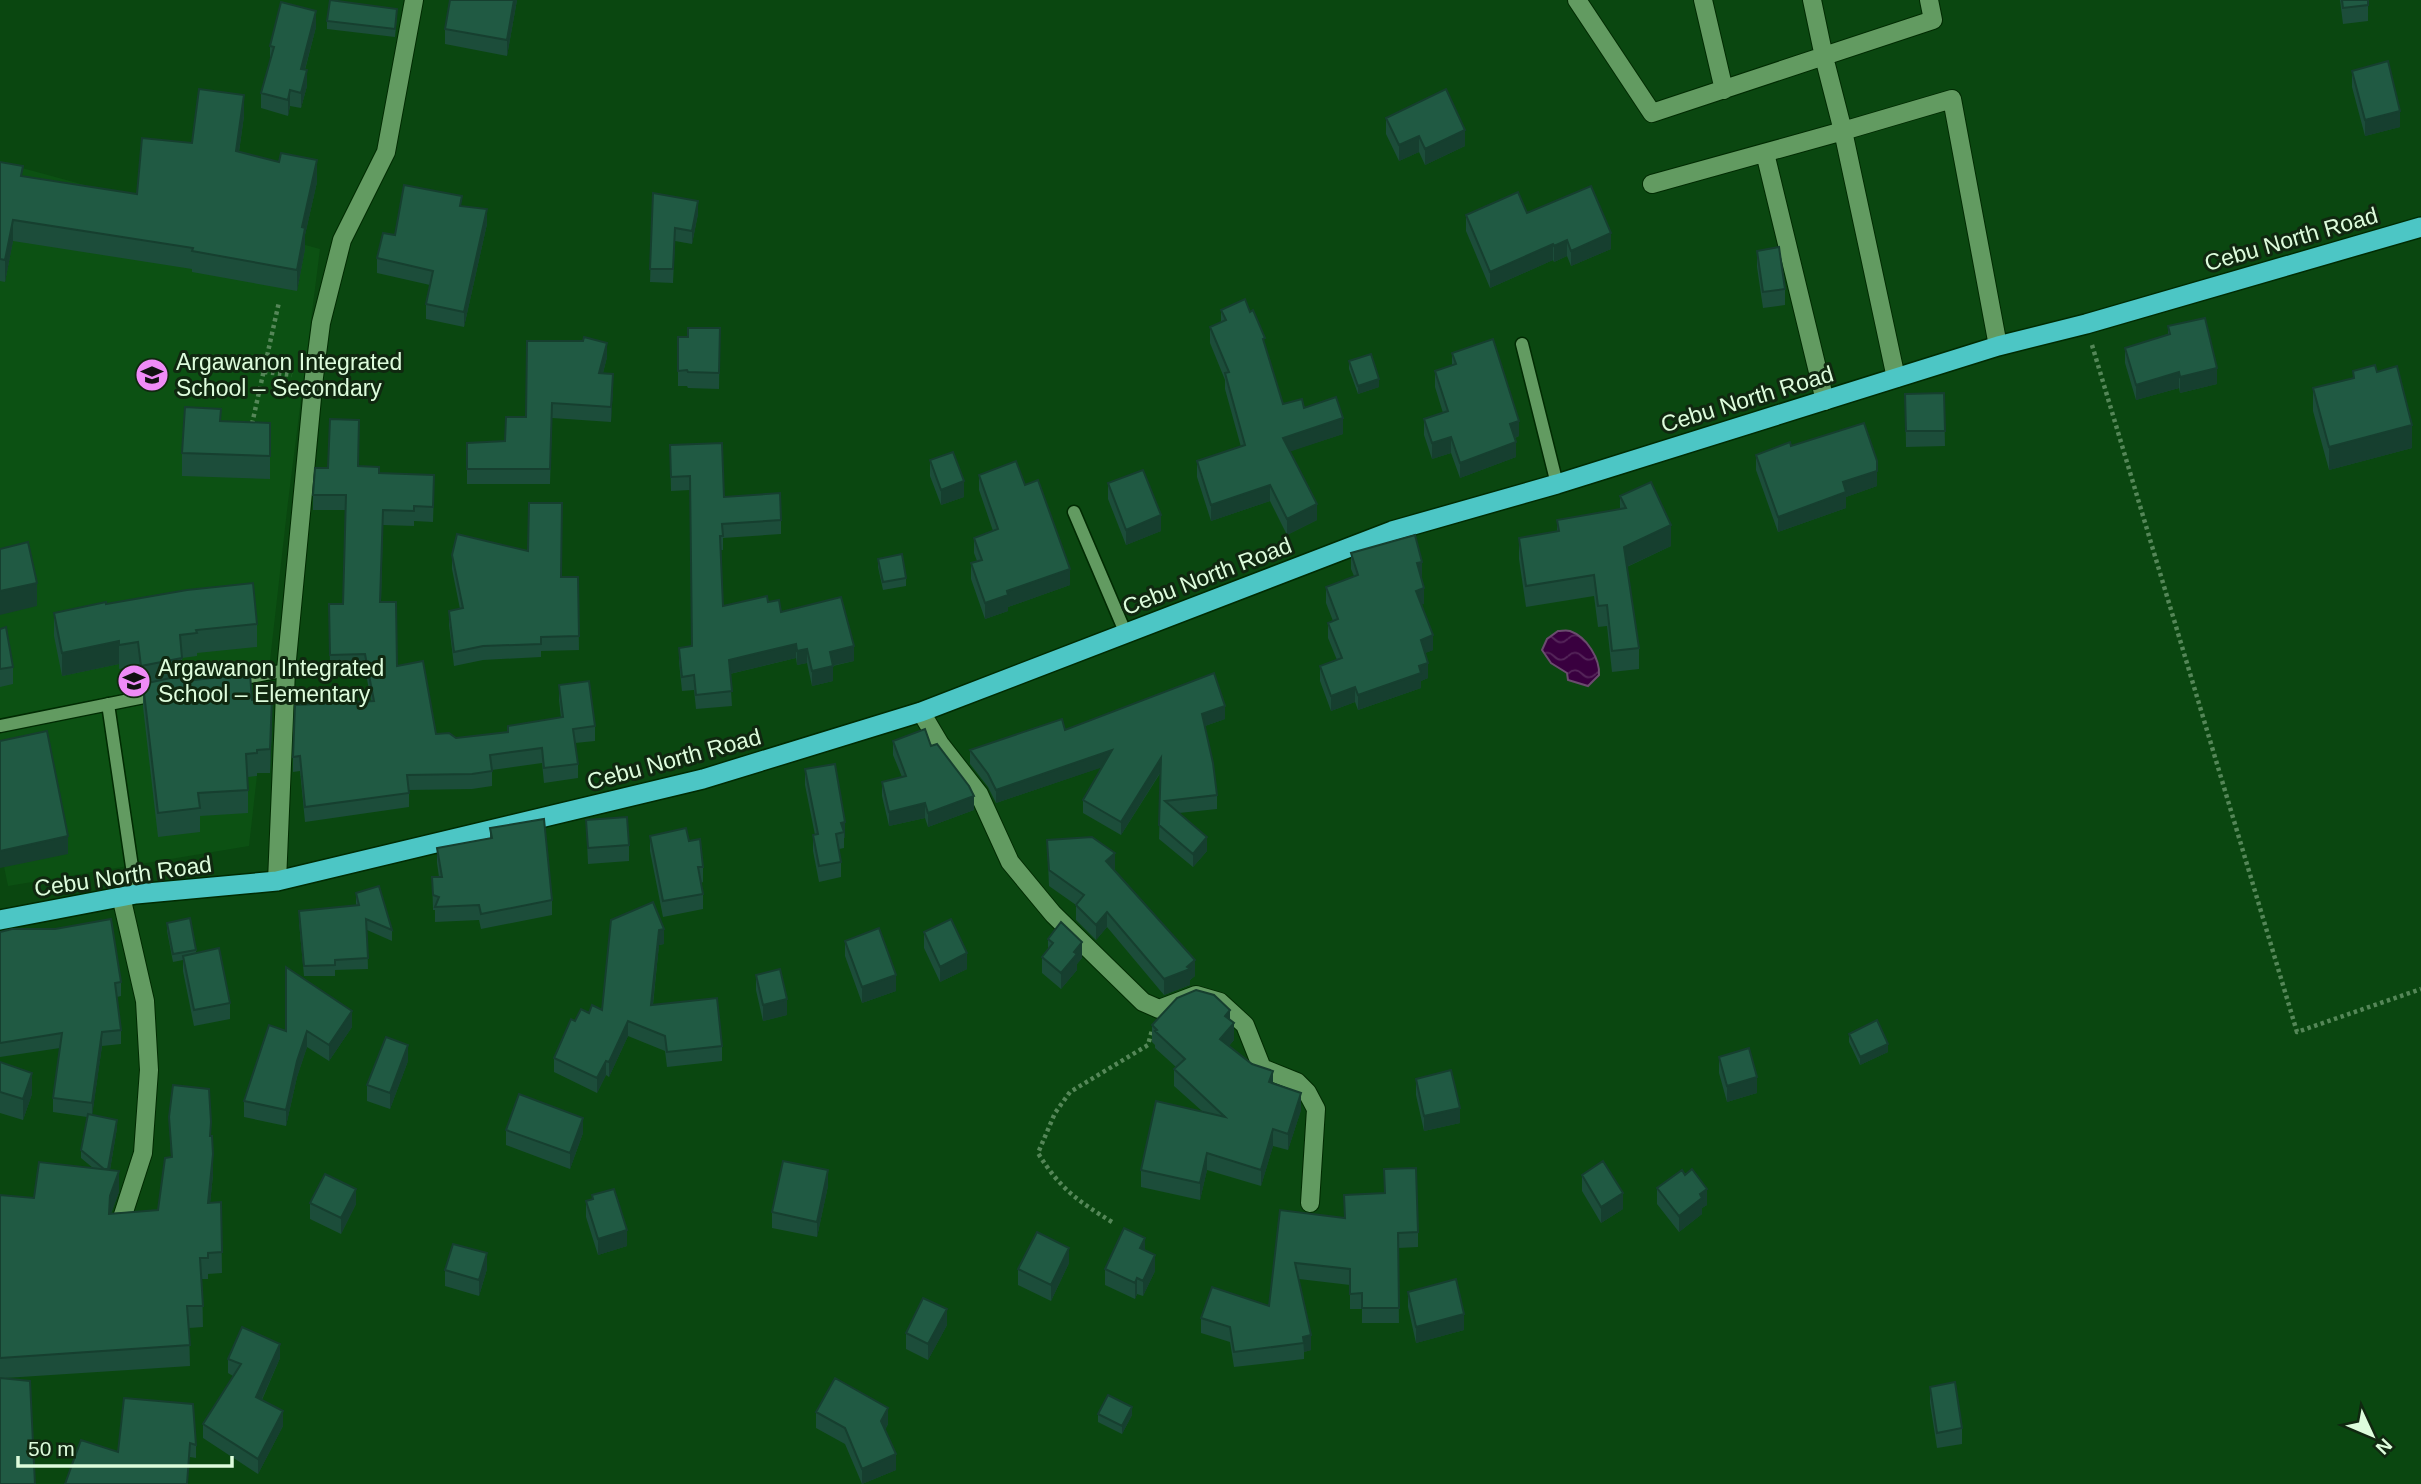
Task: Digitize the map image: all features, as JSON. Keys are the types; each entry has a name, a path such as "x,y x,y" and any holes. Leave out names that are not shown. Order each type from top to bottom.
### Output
{"highway":[{"name":"Cebu North Road","path":"0,920 129,895 277,881 703,779 922,712 1392,531 1557,484 1998,346 2086,324 2421,227"}],"street":[{"path":"277,881 286,670 321,323 342,240 386,152 414,0"},
{"path":"1577,0 1652,113 1933,20 1929,0"},
{"path":"1703,0 1724,90"},
{"path":"1812,0 1896,378"},
{"path":"1652,184 1952,99 1998,346"},
{"path":"1765,153 1825,401"},
{"path":"922,712 940,744 979,794 1010,862 1053,914 1143,1002 1159,1009 1196,995 1220,1002 1245,1025 1262,1068 1297,1082 1307,1092 1316,1109 1310,1203"},
{"path":"121,1221 143,1153 149,1070 145,1001 129,895"}],"lane":[{"path":"1522,344 1557,484"},
{"path":"1074,512 1126,634"},
{"path":"218,683 286,670"},
{"path":"0,726 177,691"},
{"path":"108,704 129,895"}],"path":[{"path":"252,424 279,302"},
{"path":"2086,324 2297,1032 2421,989"},
{"path":"1112,1222 1077,1200 1052,1176 1038,1153 1055,1113 1070,1092 1148,1045 1159,1009"}],"shaded area":[{"path":"0,162 320,249 249,846 8,886 0,847"}],"water":[{"path":"1558,631 1568,631 1582,638 1595,656 1599,675 1588,686 1568,680 1567,673 1551,663 1542,650 1547,639"}],"building":[{"path":"330,0 397,9 395,29 327,21"},
{"path":"450,0 514,0 507,40 445,29"},
{"path":"2342,0 2368,0 2368,5 2343,8"},
{"path":"281,2 316,11 301,69 307,70 301,93 290,90 288,100 261,93 274,47 270,46"},
{"path":"2388,61 2400,111 2365,120 2352,71"},
{"path":"199,89 244,95 236,151 279,162 281,153 317,160 302,227 305,228 297,270 192,251 193,248 13,220 5,260 0,259 0,162 23,166 21,176 137,194 142,138 192,143"},
{"path":"1446,89 1465,130 1425,149 1419,136 1399,145 1386,118"},
{"path":"404,185 462,196 460,206 487,209 464,312 426,304 433,271 377,258 383,233 395,235"},
{"path":"1591,186 1611,233 1571,251 1567,240 1554,246 1553,244 1490,272 1466,215 1518,192 1527,213"},
{"path":"653,193 698,201 692,231 675,228 673,269 650,269"},
{"path":"1779,247 1785,289 1763,292 1757,251"},
{"path":"1245,299 1265,338 1263,339 1283,404 1302,399 1304,408 1336,397 1343,418 1283,438 1317,504 1287,519 1270,485 1211,505 1197,461 1245,445 1225,373 1229,372 1210,327 1226,320 1221,310"},
{"path":"2205,318 2217,368 2180,377 2179,372 2136,385 2125,348 2170,334 2168,326"},
{"path":"688,328 720,328 719,373 678,371 678,337 688,337"},
{"path":"584,337 607,343 599,373 613,374 611,407 552,403 550,469 467,469 467,443 505,441 506,417 526,417 527,341 583,341"},
{"path":"1493,339 1519,421 1510,424 1516,442 1460,463 1451,437 1432,443 1424,419 1448,411 1435,371 1456,364 1452,353"},
{"path":"1371,354 1379,379 1358,386 1349,361"},
{"path":"2375,365 2377,372 2397,366 2412,425 2329,447 2313,388 2354,378 2353,371"},
{"path":"1944,393 1945,431 1906,431 1905,394"},
{"path":"185,407 221,409 220,421 270,423 270,456 182,453"},
{"path":"330,419 359,420 358,466 379,467 379,473 434,475 433,507 414,506 414,511 383,510 380,602 396,602 397,666 423,661 436,734 449,733 456,738 508,732 508,726 563,717 559,685 589,681 595,726 573,729 578,764 544,768 542,748 490,755 492,771 407,775 409,793 305,807 300,756 293,757 295,705 374,701 365,654 330,655 329,604 343,604 346,495 313,495 315,468 328,468"},
{"path":"1864,423 1877,461 1877,471 1843,482 1846,492 1778,517 1756,455 1790,442 1791,446"},
{"path":"722,443 724,497 780,493 781,520 722,524 723,536 720,536 723,606 767,596 768,602 779,600 781,612 841,597 854,646 830,652 833,666 812,671 807,649 797,651 796,644 729,660 732,691 696,695 694,675 682,677 679,648 692,646 690,476 671,477 670,445"},
{"path":"953,452 964,481 941,490 930,460"},
{"path":"1016,461 1025,485 1038,480 1070,569 1007,591 1008,595 985,603 971,563 982,560 974,538 998,529 979,475"},
{"path":"1143,470 1161,515 1126,530 1108,483"},
{"path":"1651,482 1671,525 1624,547 1639,648 1612,651 1607,605 1598,606 1594,575 1526,586 1519,538 1559,531 1557,520 1626,508 1620,496"},
{"path":"529,503 562,503 561,577 578,577 579,636 541,637 541,644 483,646 454,652 449,611 463,608 452,555 457,534 528,551"},
{"path":"1415,535 1422,562 1417,563 1424,588 1416,591 1433,635 1421,640 1428,663 1419,666 1421,673 1358,695 1355,687 1331,696 1320,666 1342,658 1328,623 1338,619 1326,587 1358,575 1351,553"},
{"path":"28,542 37,583 0,591 0,549"},
{"path":"902,554 906,578 883,582 878,559"},
{"path":"253,583 257,624 196,630 197,633 180,635 182,658 141,666 138,642 119,645 119,641 62,653 54,613 106,602"},
{"path":"6,627 13,667 0,669 0,629"},
{"path":"1214,673 1225,706 1202,714 1217,795 1165,801 1207,837 1193,854 1159,825 1161,758 1121,822 1083,800 1112,750 996,790 970,750 1062,719 1065,730"},
{"path":"250,674 252,700 272,698 270,749 246,754 248,790 198,793 200,808 158,813 143,684 184,675 185,681"},
{"path":"925,729 931,746 937,744 974,796 928,813 925,803 889,812 882,782 906,776 893,741"},
{"path":"47,731 68,836 0,851 0,741"},
{"path":"835,764 845,822 841,823 844,832 836,834 841,862 819,866 813,835 818,834 805,769"},
{"path":"627,817 629,845 588,848 586,820"},
{"path":"544,819 552,900 481,914 479,905 435,907 439,897 433,895 432,877 442,877 437,848 492,838 490,828"},
{"path":"686,828 689,841 700,839 703,867 698,867 703,894 663,901 650,836"},
{"path":"1092,837 1115,853 1106,861 1195,960 1187,967 1190,969 1164,979 1107,912 1096,925 1076,905 1084,895 1049,870 1047,840"},
{"path":"379,886 392,930 366,919 368,958 335,960 335,965 304,966 299,911 359,905 356,893"},
{"path":"653,902 664,929 659,930 651,1005 717,998 722,1046 667,1052 665,1036 628,1021 609,1062 606,1061 597,1078 554,1058 571,1019 575,1021 581,1009 589,1013 592,1005 602,1010 611,920"},
{"path":"190,918 196,950 173,954 167,923"},
{"path":"111,919 121,982 115,983 121,1030 102,1032 92,1103 53,1098 62,1033 0,1043 0,932 12,929 55,929"},
{"path":"951,919 967,953 940,967 924,932"},
{"path":"1061,922 1082,942 1074,952 1077,954 1061,973 1042,957 1053,943 1048,939"},
{"path":"879,928 896,975 862,987 845,941"},
{"path":"219,948 230,1003 194,1010 183,956"},
{"path":"286,967 352,1011 329,1045 307,1031 286,1110 244,1101 269,1025 286,1031"},
{"path":"780,969 787,999 763,1005 756,975"},
{"path":"1196,990 1214,995 1230,1010 1225,1016 1234,1023 1220,1039 1252,1064 1273,1071 1269,1082 1301,1093 1288,1134 1273,1129 1261,1170 1207,1153 1200,1183 1141,1170 1156,1101 1225,1117 1174,1069 1185,1059 1152,1025 1177,998"},
{"path":"1877,1020 1888,1044 1860,1057 1849,1034"},
{"path":"386,1037 408,1045 390,1093 367,1085"},
{"path":"1749,1048 1757,1077 1727,1086 1719,1057"},
{"path":"0,1062 32,1073 23,1099 0,1092"},
{"path":"1451,1070 1460,1108 1424,1116 1416,1079"},
{"path":"173,1085 209,1089 213,1154 208,1203 221,1202 222,1252 208,1253 208,1258 200,1258 203,1306 187,1306 190,1345 0,1358 0,1195 34,1198 39,1162 119,1171 110,1196 109,1214 158,1210 165,1158 172,1157 169,1117"},
{"path":"519,1094 583,1118 570,1153 506,1130"},
{"path":"88,1114 117,1120 108,1169 104,1169 81,1150"},
{"path":"783,1161 828,1170 817,1222 772,1212"},
{"path":"1603,1161 1623,1193 1601,1207 1582,1175"},
{"path":"1416,1168 1418,1232 1398,1233 1399,1308 1362,1308 1362,1293 1350,1294 1350,1269 1295,1263 1311,1335 1303,1337 1304,1343 1234,1352 1230,1327 1201,1318 1212,1287 1269,1306 1280,1210 1345,1218 1344,1195 1385,1193 1384,1169"},
{"path":"1692,1169 1707,1189 1700,1194 1702,1198 1679,1216 1657,1188 1682,1170 1685,1175"},
{"path":"325,1174 356,1189 341,1218 310,1203"},
{"path":"614,1189 627,1230 598,1239 586,1201 593,1199 592,1195"},
{"path":"1124,1228 1145,1238 1140,1248 1155,1255 1143,1281 1137,1278 1135,1283 1105,1269"},
{"path":"1037,1232 1069,1248 1051,1285 1018,1269"},
{"path":"453,1244 487,1253 479,1280 445,1270"},
{"path":"1456,1279 1464,1314 1416,1327 1408,1292"},
{"path":"923,1298 947,1309 928,1344 906,1333"},
{"path":"242,1327 280,1344 256,1397 283,1411 258,1459 203,1424 241,1364 228,1359"},
{"path":"0,1378 30,1381 35,1484 0,1484"},
{"path":"835,1378 888,1408 881,1421 896,1454 862,1469 845,1428 816,1412"},
{"path":"1955,1382 1962,1428 1937,1433 1930,1387"},
{"path":"1108,1395 1132,1407 1122,1426 1098,1414"},
{"path":"124,1398 193,1404 196,1445 190,1443 187,1484 65,1484 81,1440 118,1452"}],"place":[{"name":"Argawanon Integrated School – Secondary","path":"152,375"},
{"name":"Argawanon Integrated School – Elementary","path":"134,681"}]}
